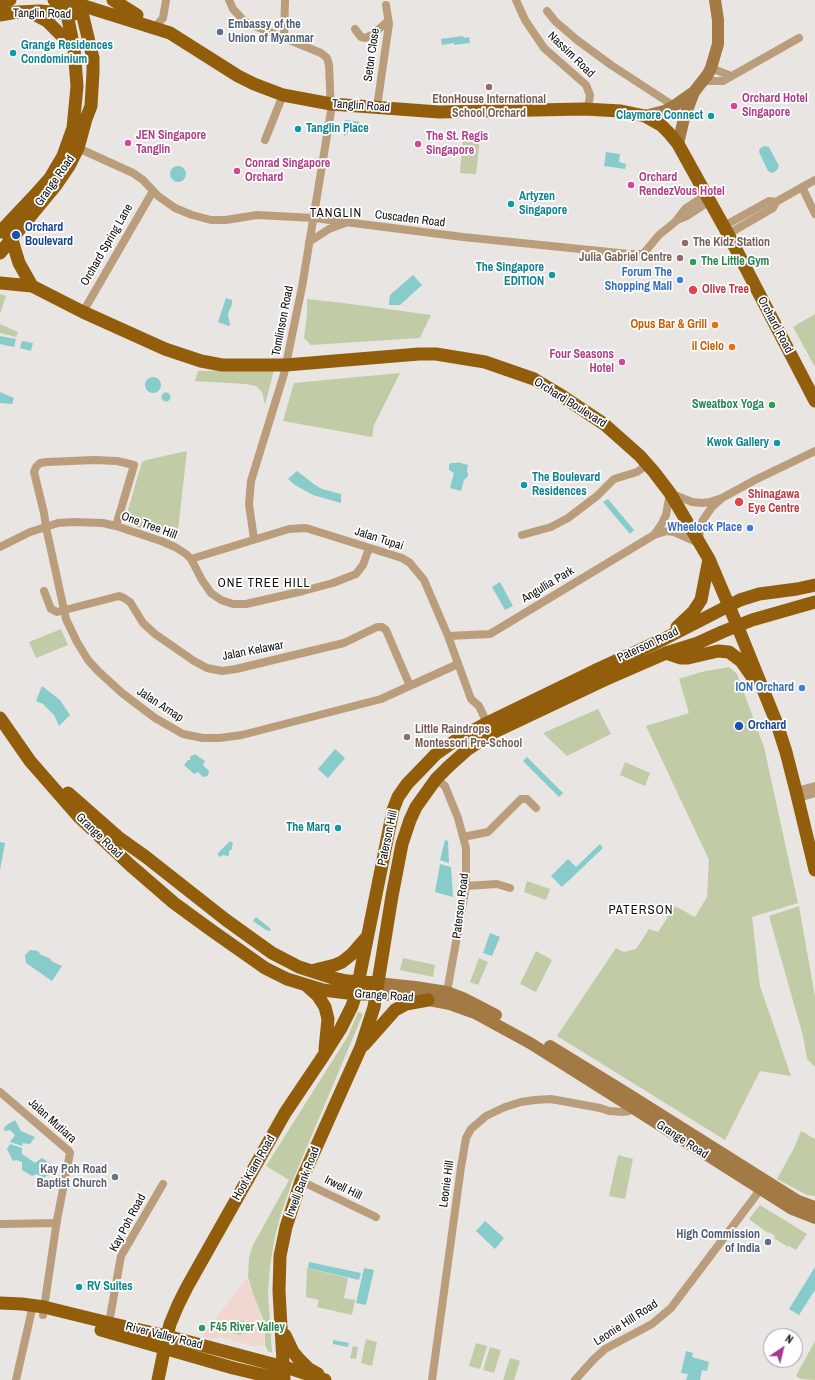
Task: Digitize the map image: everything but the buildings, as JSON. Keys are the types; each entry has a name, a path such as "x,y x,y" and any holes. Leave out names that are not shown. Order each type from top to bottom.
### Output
{"main road":[{"name":"Tanglin Road","path":"0,2 10,0"},
{"path":"113,0 170,33"},
{"path":"645,116 664,111 674,106 694,92 704,81 711,68 718,44 718,20 715,0"},
{"name":"Tanglin Road","path":"0,15 62,3 83,7 170,33 238,76 283,95 331,104 439,112 588,109 621,110 645,116 659,124 678,144"},
{"name":"Grange Road","path":"1,231 50,178 68,146 73,128 77,86 74,48 62,3"},
{"path":"83,7 106,6 137,15"},
{"name":"Grange Road","path":"0,253 56,185 69,166 78,148 91,106 93,58 83,7"},
{"path":"17,12 34,14 47,21 74,48"},
{"path":"678,144 684,118 694,92"},
{"name":"Orchard Road","path":"678,144 726,230 815,401"},
{"path":"1,231 12,240 19,264 32,286"},
{"name":"Orchard Boulevard","path":"0,282 32,286 83,312 165,348 201,361 222,365 286,365 419,354 436,354 485,362 534,379 604,424 623,439 648,464 670,493 709,559 737,625 786,752 815,870"},
{"path":"664,639 693,612 701,600 709,559"},
{"name":"Paterson Road","path":"490,727 599,668 664,639 740,600 759,594 815,585"},
{"name":"Paterson Road","path":"490,727 666,653 698,643 737,625 815,602"},
{"path":"666,653 681,658 688,658 718,651 729,652 741,661 766,698"},
{"name":"Grange Road","path":"0,710 23,743 53,779 104,826 226,920 272,953 299,967 333,978 357,988"},
{"name":"Grange Road","path":"0,718 30,761 78,816 127,862 174,902 268,969 287,979 323,990 415,987 447,992 468,1000 498,1016 630,1100 760,1190 792,1209 815,1218"},
{"name":"Paterson Hill","path":"376,989 402,844 410,820 416,807 440,782 448,767 490,727"},
{"name":"Paterson Hill","path":"357,988 393,810 398,797 406,784 436,754 459,738 490,727"},
{"path":"127,862 126,851 131,849 137,851"},
{"path":"311,971 342,962 352,954 367,936"},
{"path":"268,969 275,962 275,958 272,953"},
{"path":"306,985 318,996 325,1007 328,1019 324,1055"},
{"name":"Hoot Kiam Road","path":"158,1380 165,1342 178,1305 234,1202 285,1113 324,1055 348,1014 357,988"},
{"name":"Grange Road","path":"376,989 450,1004 462,1008 507,1030 630,1100 792,1197 815,1208"},
{"name":"Irwell Bank Road","path":"284,1376 279,1291 280,1256 286,1227 301,1181 361,1047 374,1006 376,989"},
{"path":"361,1047 394,1010 406,1004 428,1000"},
{"name":"River Valley Road","path":"0,1303 109,1323 165,1342 233,1368 284,1376 326,1380"},
{"name":"River Valley Road","path":"0,1311 38,1310 165,1342"},
{"path":"281,1324 293,1352 309,1369 326,1380"}],"street":[{"path":"157,25 163,18 166,0"},
{"path":"229,0 233,9 246,22 284,38 285,0"},
{"name":"Nassim Road","path":"516,0 525,20 544,48 586,85 590,95 588,109"},
{"name":"Seton Close","path":"377,107 388,21 386,5"},
{"path":"547,10 555,22 577,40 611,65 674,106"},
{"path":"355,29 361,37 365,38 372,35 388,21"},
{"name":"Tomlinson Road","path":"254,539 249,504 251,481 286,365 314,218 331,104 329,65 327,58 321,53 284,38"},
{"path":"704,81 719,82 725,80 798,39"},
{"path":"711,68 731,76"},
{"path":"266,140 283,95"},
{"name":"Cuscaden Road","path":"78,148 133,173 143,180 158,196 175,208 192,215 211,220 226,220 257,214 314,218 540,246 643,254 659,235 675,222 686,208 708,198"},
{"path":"726,230 769,201 776,202 815,180"},
{"path":"802,188 815,214"},
{"name":"Orchard Spring Lane","path":"83,312 153,191"},
{"path":"309,242 329,229 346,223"},
{"path":"670,493 692,502 702,504 722,498 815,451"},
{"name":"Jalan Arnap","path":"116,526 134,465 117,461 94,460 47,462 40,463 36,467 34,472 66,619 77,642 88,660 98,672 138,706 155,718 183,734 203,738 242,736 381,699 458,664"},
{"path":"522,535 551,527 568,518 597,496 614,479 637,472 648,464"},
{"name":"Angullia Park","path":"654,535 666,515 670,493"},
{"path":"699,543 700,528 703,520 712,507 722,498"},
{"name":"One Tree Hill","path":"0,547 30,532 58,523 103,523 116,526 161,541 176,548 191,559 211,593 221,600 233,604 246,604 303,591 356,574 363,565 369,548"},
{"name":"Jalan Tupai","path":"191,559 289,529 306,528 402,558 410,562 424,580 467,684 471,699 479,706 490,727"},
{"name":"Angullia Park","path":"448,636 490,634 654,535 667,531 674,532 699,543"},
{"path":"44,591 51,609 57,612 64,610"},
{"name":"Jalan Kelawar","path":"64,610 119,596 130,602 144,623 155,634 194,661 207,668 222,671 344,643 377,627 382,627 386,630 410,686"},
{"path":"0,724 12,736"},
{"name":"Paterson Road","path":"440,782 458,818 466,848 466,886 447,992"},
{"path":"797,794 815,786"},
{"path":"797,794 815,793"},
{"path":"463,837 488,832 521,799 527,799 536,808"},
{"path":"466,886 497,884 510,888"},
{"name":"Jalan Mutiara","path":"0,1092 70,1153 57,1223 38,1310 16,1380"},
{"name":"Leonie Hill","path":"432,1380 461,1167 466,1138 471,1129 486,1116 505,1107 521,1102 551,1100 600,1108 609,1108 630,1100"},
{"name":"Irwell Hill","path":"301,1181 376,1218"},
{"name":"Kay Poh Road","path":"109,1323 121,1256 163,1184"},
{"name":"Leonie Hill Road","path":"575,1380 599,1354 652,1324 671,1308 760,1190"},
{"path":"0,1224 57,1223"}],"shaded area":[{"path":"247,1278 264,1327 265,1338 262,1345 253,1346 220,1337 211,1339 202,1336"}],"green space":[{"path":"463,138 480,139 476,174 460,173"},
{"path":"0,294 6,296 0,314"},
{"path":"307,299 431,315 420,338 311,345 304,338 307,315"},
{"path":"815,314 815,367 793,327"},
{"path":"0,324 18,332 16,337 0,333"},
{"path":"274,370 265,405 262,392 256,386 195,381 198,371"},
{"path":"400,373 374,425 372,437 283,421 294,383"},
{"path":"187,451 177,539 127,524 125,520 142,462"},
{"path":"61,629 68,645 36,658 29,642"},
{"path":"729,667 737,674 764,747 798,903 752,917 760,986 791,1076 760,1071 725,1140 557,1036 616,948 624,952 636,949 649,929 658,932 675,906 695,917 707,897 709,860 646,726 689,713 679,679 701,672"},
{"path":"598,709 611,734 567,756 543,733"},
{"path":"625,762 650,773 645,786 620,775"},
{"path":"527,881 550,889 546,900 524,892"},
{"path":"799,906 815,997 815,1067 807,1059 803,1036 769,916"},
{"path":"536,951 552,960 536,992 520,984"},
{"path":"403,958 435,965 433,977 400,970"},
{"path":"479,958 488,962 478,985 470,982"},
{"path":"358,1012 363,1014 292,1182 275,1236 270,1266 268,1293 272,1353 268,1351 265,1345 265,1326 248,1277 249,1257 253,1245 289,1180 266,1166 348,1036"},
{"path":"801,1131 815,1139 815,1196 807,1195 777,1179 794,1148"},
{"path":"618,1155 633,1159 625,1199 609,1196"},
{"path":"760,1205 807,1234 796,1250 774,1238 775,1236 769,1232 768,1233 749,1219"},
{"path":"307,1268 348,1278 344,1298 355,1300 352,1315 317,1307 319,1300 306,1297"},
{"path":"239,1320 244,1321 247,1325 244,1332 240,1335 233,1333"},
{"path":"366,1339 377,1342 372,1366 361,1363"},
{"path":"815,1341 815,1380 801,1379 796,1376 800,1368 803,1368 803,1363"},
{"path":"476,1343 487,1346 480,1369 469,1366"},
{"path":"353,1346 358,1347 356,1359 350,1358"},
{"path":"490,1347 501,1350 494,1373 483,1370"},
{"path":"510,1358 520,1361 514,1380 503,1380"}],"water":[{"path":"463,36 464,38 469,37 470,43 442,45 441,39"},
{"path":"345,120 360,122 344,136"},
{"path":"765,146 769,147 779,166 777,170 772,173 768,171 759,152 760,148"},
{"path":"606,152 620,154 619,162 626,164 625,169 604,166"},
{"path":"178,166 185,171 186,174 181,181 178,182 171,177 170,174 175,167"},
{"path":"413,275 422,285 400,305 389,305 390,295"},
{"path":"226,298 232,300 228,314 229,326 218,322"},
{"path":"0,336 16,339 14,347 0,344"},
{"path":"22,341 33,343 31,351 20,348"},
{"path":"153,377 160,382 161,385 156,392 153,393 146,388 145,385 150,378"},
{"path":"0,392 14,398 12,404 0,403"},
{"path":"166,392 171,397 166,402 161,397"},
{"path":"457,462 468,465 468,476 464,480 461,491 450,488 454,473 449,470 449,465"},
{"path":"297,471 322,489 341,494 341,503 313,495 295,485 288,479"},
{"path":"608,499 634,530 630,534 603,502"},
{"path":"500,582 513,606 505,610 492,587"},
{"path":"42,686 60,700 70,715 59,726 54,715 43,704 36,701"},
{"path":"335,749 345,758 328,778 318,769"},
{"path":"195,754 205,761 203,765 209,771 208,776 203,777 198,772 194,774 184,765 188,760 190,760 190,757"},
{"path":"527,757 563,793 559,797 523,761"},
{"path":"445,840 448,841 449,863 440,860"},
{"path":"230,841 233,843 232,849 229,851 229,855 223,855 220,857 217,854"},
{"path":"0,842 5,843 0,870"},
{"path":"600,844 603,848 562,887 551,876 568,859 576,867"},
{"path":"440,864 451,867 453,897 435,892"},
{"path":"256,917 271,929 270,931 253,921"},
{"path":"490,933 500,937 492,956 483,953"},
{"path":"30,950 38,951 41,955 62,966 52,981 26,963 25,955"},
{"path":"15,1120 21,1131 35,1137 30,1144 23,1143 22,1146 10,1142 15,1135 10,1130 4,1131 5,1126"},
{"path":"10,1144 22,1148 22,1154 35,1163 42,1158 54,1166 54,1172 43,1178 37,1174 32,1176 22,1170 22,1162 16,1160 13,1161 7,1149"},
{"path":"485,1221 504,1238 495,1249 476,1231"},
{"path":"309,1262 361,1273 359,1280 308,1268"},
{"path":"815,1267 815,1290 799,1315 789,1309"},
{"path":"364,1268 374,1270 366,1305 356,1303"},
{"path":"333,1340 349,1343 348,1347 333,1344"},
{"path":"686,1351 693,1353 692,1357 709,1362 707,1371 702,1370 700,1380 686,1380 688,1374 681,1373"}],"place":[{"name":"Embassy of the Union of Myanmar","path":"220,32"},
{"name":"Grange Residences Condominium","path":"13,53"},
{"name":"EtonHouse International School Orchard","path":"489,87"},
{"name":"Orchard Hotel Singapore","path":"734,106"},
{"name":"Claymore Connect","path":"711,116"},
{"name":"Tanglin Place","path":"298,129"},
{"name":"JEN Singapore Tanglin","path":"128,143"},
{"name":"The St. Regis Singapore","path":"418,144"},
{"name":"Conrad Singapore Orchard","path":"237,171"},
{"name":"Orchard RendezVous Hotel","path":"631,185"},
{"name":"Artyzen Singapore","path":"511,204"},
{"name":"Orchard Boulevard","path":"16,235"},
{"name":"The Kidz Station","path":"685,243"},
{"name":"Julia Gabriel Centre","path":"680,258"},
{"name":"The Little Gym","path":"693,262"},
{"name":"The Singapore EDITION","path":"552,275"},
{"name":"Forum The Shopping Mall","path":"680,280"},
{"name":"Olive Tree","path":"693,290"},
{"name":"Opus Bar & Grill","path":"715,325"},
{"name":"il Cielo","path":"732,347"},
{"name":"Four Seasons Hotel","path":"622,362"},
{"name":"Sweatbox Yoga","path":"772,405"},
{"name":"Kwok Gallery","path":"777,443"},
{"name":"The Boulevard Residences","path":"524,485"},
{"name":"Shinagawa Eye Centre","path":"739,502"},
{"name":"Wheelock Place","path":"750,528"},
{"name":"ION Orchard","path":"802,688"},
{"name":"Orchard","path":"739,726"},
{"name":"Little Raindrops Montessori Pre-School","path":"407,737"},
{"name":"The Marq","path":"338,828"},
{"name":"Kay Poh Road Baptist Church","path":"115,1177"},
{"name":"High Commission of India","path":"768,1242"},
{"name":"RV Suites","path":"79,1287"},
{"name":"F45 River Valley","path":"202,1328"}],"district":[{"name":"TANGLIN","path":"336,214"},
{"name":"ONE TREE HILL","path":"264,584"},
{"name":"PATERSON","path":"641,911"}]}
